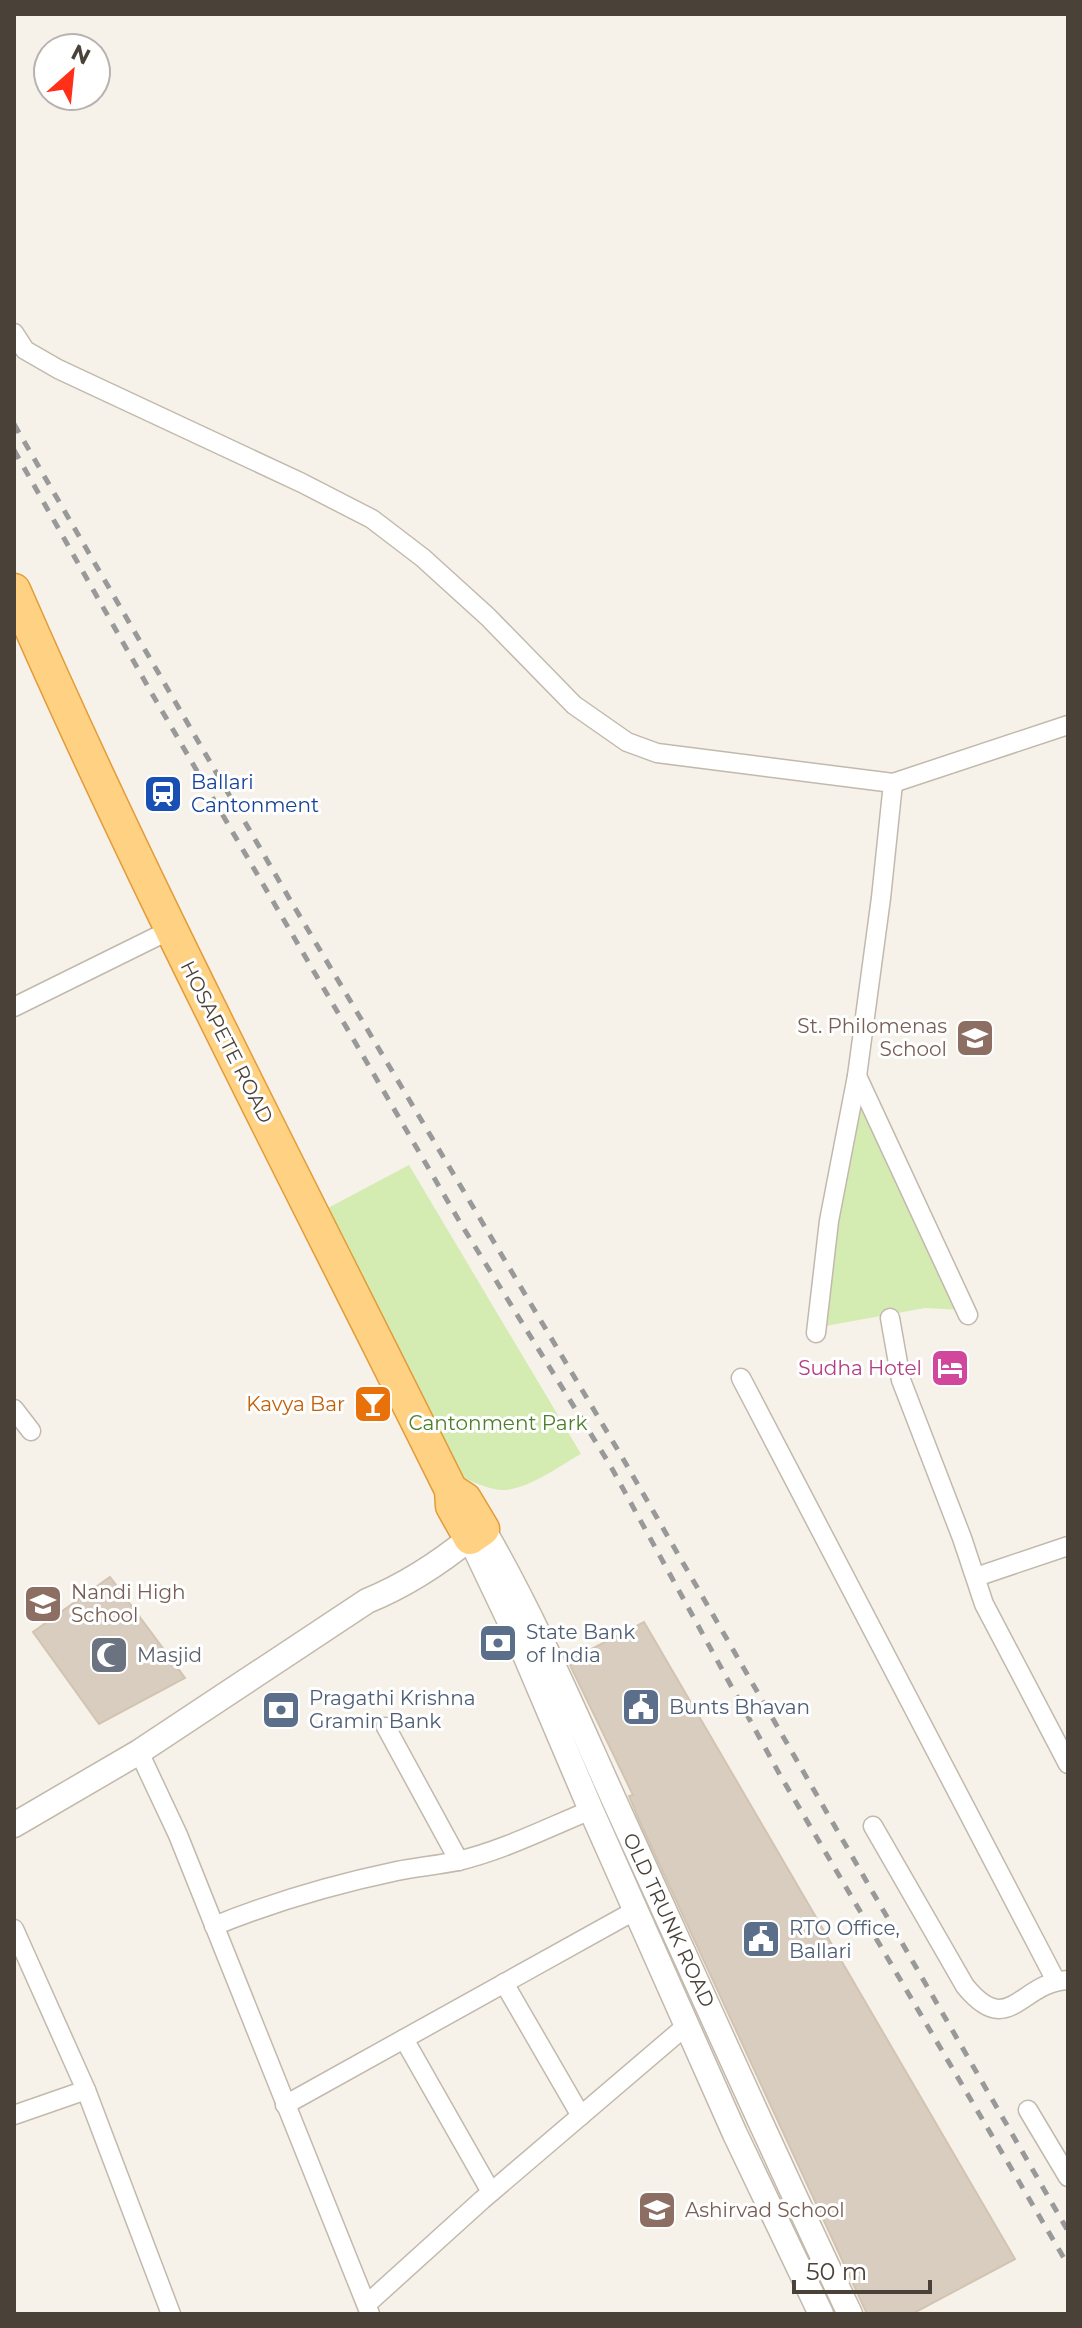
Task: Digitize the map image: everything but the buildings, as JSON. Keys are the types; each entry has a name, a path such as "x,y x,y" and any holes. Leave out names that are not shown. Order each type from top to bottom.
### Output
{"highway":[{"name":"HOSAPETE ROAD","path":"14,590 73,725 170,930 451,1490 465,1499 476,1534"}],"street":[{"path":"14,333 19,357 58,369 372,519 445,578 574,705 627,742 657,753 893,783 1068,725"},
{"path":"816,1333 829,1221 857,1076 893,783"},
{"path":"14,1007 170,930"},
{"path":"857,1076 968,1315"},
{"path":"890,1318 901,1380 984,1604 1068,1764"},
{"path":"741,1378 1062,1980 1002,2010 991,2010 977,2000 965,1986 873,1826"},
{"path":"14,1409 31,1431"},
{"path":"14,1825 139,1752 367,1601 405,1585 476,1534"},
{"name":"OLD TRUNK ROAD","path":"476,1534 591,1810 763,2195 821,2314"},
{"name":"OLD TRUNK ROAD","path":"476,1534 504,1565 549,1656 850,2314"},
{"path":"976,1577 1068,1546"},
{"path":"386,1727 459,1861"},
{"path":"139,1752 178,1835 369,2309 491,2192 687,2025"},
{"path":"214,1926 253,1910 348,1883 459,1861 502,1848 591,1810"},
{"path":"285,2105 636,1910"},
{"path":"14,1929 86,2090 171,2314"},
{"path":"504,1983 581,2116"},
{"path":"404,2039 491,2192"},
{"path":"14,2115 86,2090"},
{"path":"1028,2110 1062,2157 1068,2177"},
{"path":"763,2195 789,2185"}],"green space":[{"path":"858,1092 962,1310 925,1308 820,1327"},
{"name":"Cantonment Park","path":"409,1165 581,1454 526,1485 501,1490 464,1478 326,1209"}],"railway":[{"path":"14,424 289,898 622,1457 1068,2231"},
{"path":"14,450 461,1224 610,1465 780,1775 1068,2265"}],"place":[{"name":"Ballari Cantonment","path":"163,794"},
{"name":"St. Philomenas School","path":"975,1038"},
{"name":"Sudha Hotel","path":"950,1368"},
{"name":"Kavya Bar","path":"373,1404"},
{"name":"Nandi High School","path":"43,1604"},
{"name":"State Bank of India","path":"498,1643"},
{"name":"Masjid","path":"109,1655"},
{"name":"Bunts Bhavan","path":"641,1707"},
{"name":"Pragathi Krishna Gramin Bank","path":"281,1710"},
{"name":"RTO Office, Ballari","path":"761,1939"},
{"name":"Ashirvad School","path":"657,2210"}]}
